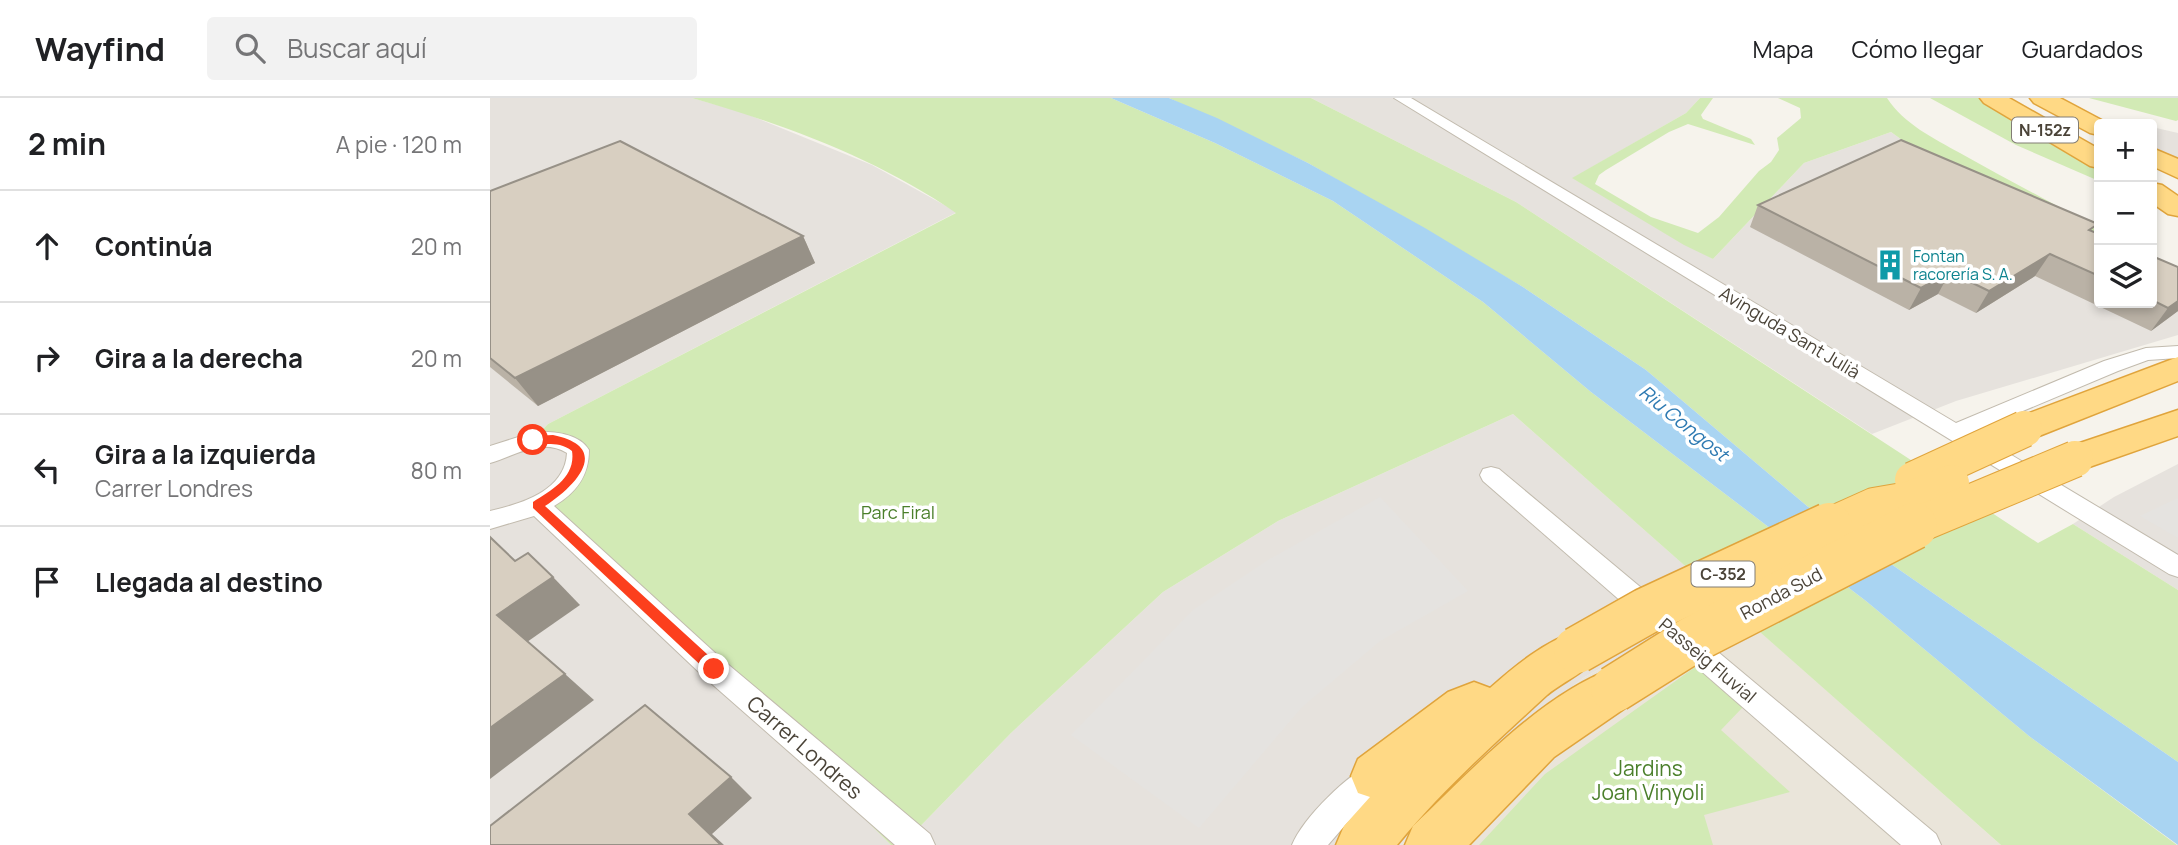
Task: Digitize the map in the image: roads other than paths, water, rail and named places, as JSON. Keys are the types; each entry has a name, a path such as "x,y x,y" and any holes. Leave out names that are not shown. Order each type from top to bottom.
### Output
{"highway":[{"name":"N-152z","path":"1992,98 2094,142"},
{"path":"2010,98 2094,142"},
{"path":"2026,98 2094,141"},
{"name":"N-152z","path":"2042,98 2094,141"},
{"path":"2157,159 2178,170"},
{"path":"2157,168 2178,179"},
{"path":"2157,179 2178,191"},
{"path":"2157,194 2178,208"},
{"path":"1883,521 2062,450 2178,368"},
{"name":"C-352","path":"2062,450 2178,398"},
{"name":"Ronda Sud","path":"1432,845 1537,741 1614,689 1883,521 1909,499 2062,450 2178,422"},
{"path":"2062,450 2178,446"},
{"name":"Ronda Sud","path":"1363,845 1414,785 1534,678 1577,650 1658,605 1756,558 1883,521"},
{"path":"1376,776 1465,707 1534,678"}],"street":[{"name":"Avinguda Sant Julià","path":"1401,98 2178,567"},
{"path":"1956,431 2111,366 2146,354 2178,352"},
{"path":"490,455 533,440 553,439 568,442 578,450 580,462 574,476 560,490 537,505 514,515 490,520"},
{"name":"Passeig Fluvial","path":"1491,475 1925,845"},
{"name":"Carrer Londres","path":"537,505 714,669 919,845"},
{"path":"1308,845 1336,812 1376,776"}],"water":[{"name":"Riu Congost","path":"1111,98 1169,98 1217,118 1308,163 1425,228 1523,287 1646,370 1807,506 2178,762 2178,845 2029,736 1866,601 1591,392 1483,302 1333,201 1215,143"}],"place":[{"name":"Fontan racorería S. A.","path":"1890,265"}],"park label":[{"name":"Parc Firal","path":"898,512"},
{"name":"Jardins Joan Vinyoli","path":"1648,780"}]}
